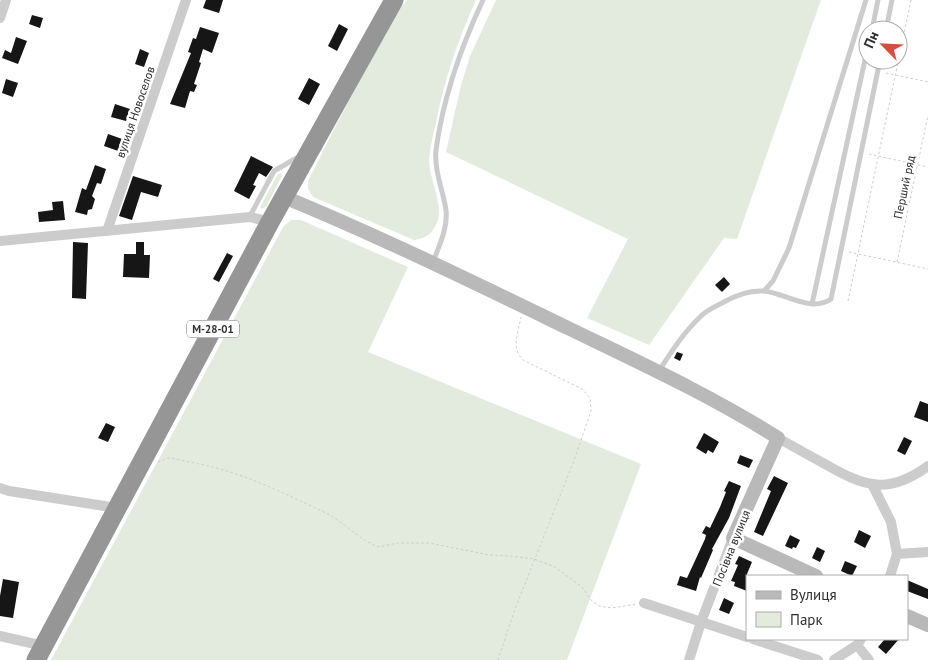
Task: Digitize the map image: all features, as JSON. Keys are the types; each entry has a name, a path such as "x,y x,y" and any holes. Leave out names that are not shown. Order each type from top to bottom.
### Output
{"highway":[{"name":"М-28-01","path":"40,653 270,222 394,0"}],"street":[{"path":"0,18 6,0"},
{"name":"вулиця Новоселов","path":"107,231 186,0"},
{"path":"284,197 360,228 433,262 659,372 751,420 778,438 845,476 860,482 888,485 914,476 928,466"},
{"path":"0,241 250,217 270,222"},
{"name":"Посівна вулиця","path":"688,660 733,538 778,438"},
{"path":"872,484 891,522 897,554 890,575"},
{"path":"0,488 117,508"},
{"path":"733,538 814,575"},
{"path":"897,554 928,552"},
{"path":"644,602 746,637"},
{"path":"908,616 928,625"},
{"path":"0,636 40,653"},
{"path":"756,640 818,660"},
{"path":"834,660 859,642 869,660"}],"lane":[{"path":"433,262 445,229 446,219 436,163 438,142 448,93 458,59 483,0"},
{"path":"764,291 773,282 789,248 866,0"},
{"path":"874,20 878,0"},
{"path":"888,20 892,0"},
{"path":"812,304 863,70"},
{"path":"659,372 674,346 702,315 735,296 745,292 764,291 812,304 826,303 831,300 878,71"},
{"path":"250,217 274,171 309,151"}],"path":[{"path":"848,301 911,0"},
{"path":"878,71 928,82"},
{"name":"Перший ряд","path":"897,262 928,115"},
{"path":"861,152 928,167"},
{"path":"841,250 928,269"},
{"path":"498,660 514,609 591,411 590,398 582,389 523,360 518,354 516,347 523,306"},
{"path":"140,464 150,466 163,459 171,458 240,475 294,496 334,518 379,547 397,543 430,543 490,555 534,559 555,567 576,582 591,600 599,606 612,608 644,602"}],"green space":[{"path":"407,0 476,0 447,76 431,146 429,160 439,206 438,220 429,234 414,240 313,197 308,189 308,181 333,131 394,16"},
{"path":"496,0 821,0 737,239 724,238 649,345 587,318 628,239 446,152 461,85 470,56"},
{"path":"281,173 282,176 266,207 261,209 260,207 278,174"},
{"path":"291,220 301,220 408,267 368,352 641,464 567,660 51,660 283,227"}],"building":[{"path":"206,0 223,0 219,13 203,8"},
{"path":"32,15 43,18 40,28 29,24"},
{"path":"339,24 348,29 337,51 328,46"},
{"path":"200,27 219,33 212,53 203,49 199,62 201,63 194,84 197,85 194,92 190,91 185,108 170,104 191,53 188,52 193,38 196,39"},
{"path":"16,37 27,41 18,64 2,58 5,50 11,53"},
{"path":"140,49 149,53 144,67 135,64"},
{"path":"309,78 320,84 309,105 298,99"},
{"path":"6,79 18,83 13,97 2,93"},
{"path":"115,104 130,109 126,121 111,117"},
{"path":"108,134 125,140 121,152 104,146"},
{"path":"251,156 273,167 266,177 259,173 253,185 256,186 249,199 234,191"},
{"path":"95,165 106,169 101,184 97,183 92,196 95,199 92,209 88,210 87,215 75,212 82,188 86,190"},
{"path":"133,176 162,185 158,197 141,192 132,220 119,216"},
{"path":"63,201 65,220 39,222 38,212 53,210 52,202"},
{"path":"73,242 88,243 86,299 72,298"},
{"path":"136,242 144,242 144,255 150,255 149,278 123,277 124,254 136,254"},
{"path":"227,253 233,256 219,282 213,279"},
{"path":"724,277 730,284 722,292 715,285"},
{"path":"677,352 683,354 680,361 674,358"},
{"path":"920,401 928,404 928,422 914,417"},
{"path":"106,423 115,427 108,442 98,438"},
{"path":"704,433 719,442 713,453 708,450 706,454 696,448"},
{"path":"904,437 912,441 905,455 897,451"},
{"path":"740,455 753,460 749,468 737,463"},
{"path":"774,476 788,483 763,536 754,532 771,491 767,489"},
{"path":"729,481 741,486 729,518 712,549 700,577 696,591 677,585 680,576 687,578 705,539 706,535 702,533 706,526 710,528"},
{"path":"859,530 871,536 865,548 854,542"},
{"path":"790,535 800,540 796,548 793,547 792,549 785,546"},
{"path":"817,547 825,551 820,562 812,558"},
{"path":"739,556 752,562 746,575 746,591 734,586 735,582 731,581 738,565 735,564"},
{"path":"845,561 857,566 852,575 841,571"},
{"path":"3,579 19,582 13,618 0,616 0,596"},
{"path":"908,580 928,589 928,599 908,591"},
{"path":"724,598 734,603 729,614 719,610"},
{"path":"884,640 898,640 886,654 878,647"}]}
